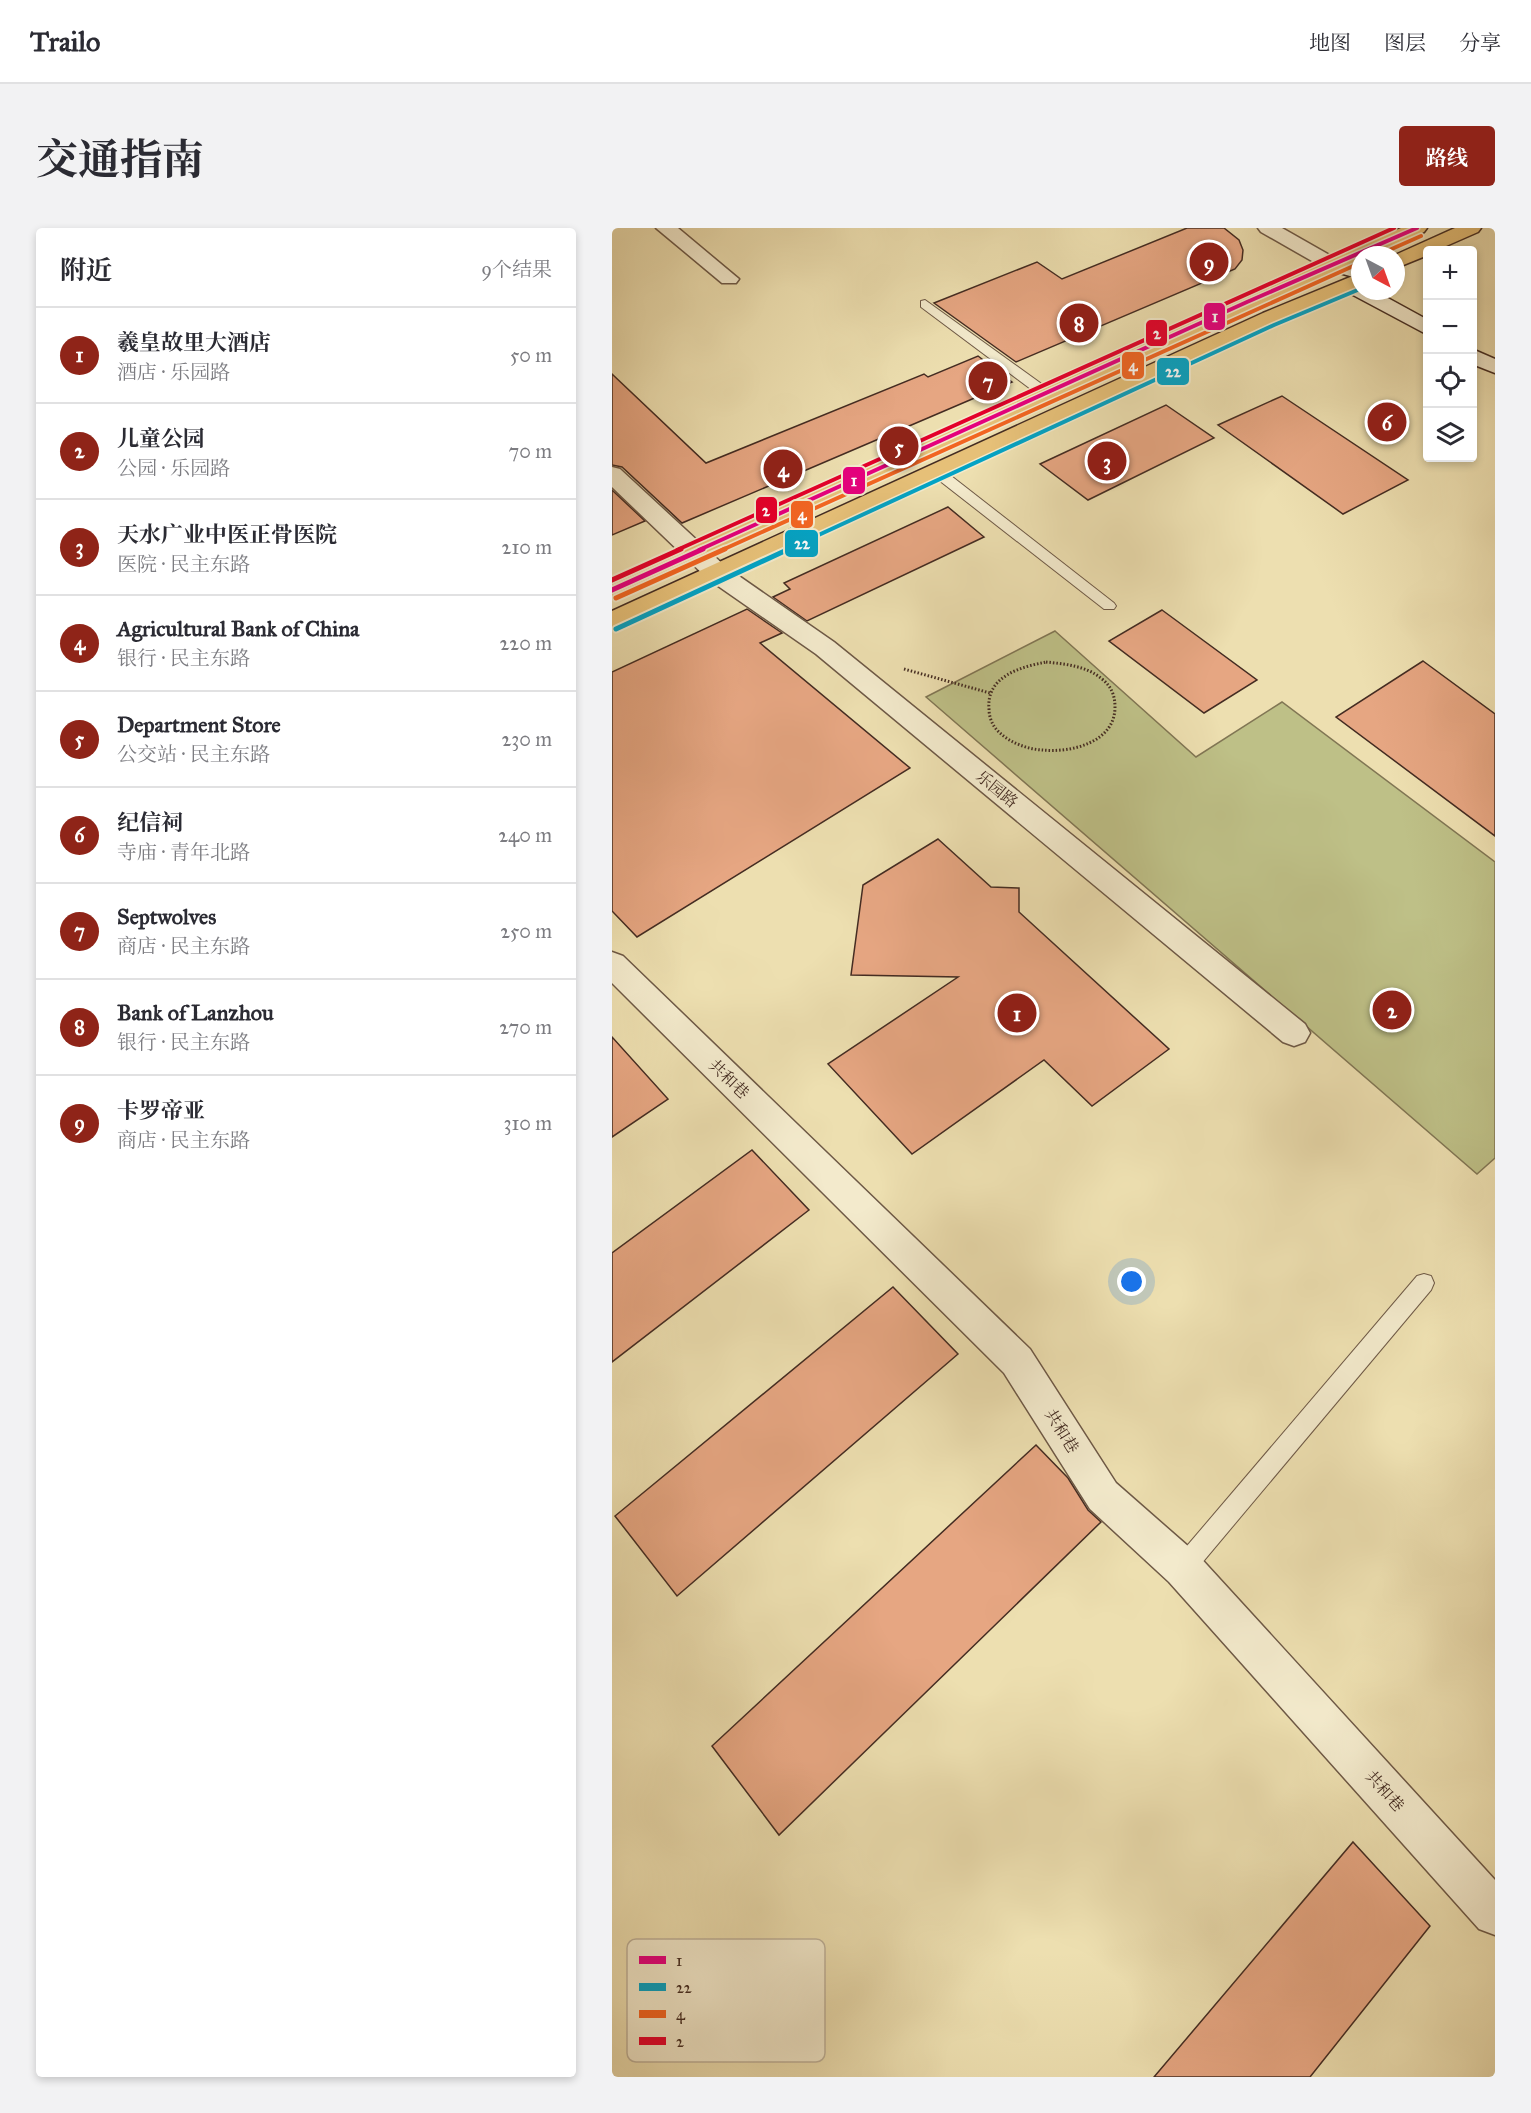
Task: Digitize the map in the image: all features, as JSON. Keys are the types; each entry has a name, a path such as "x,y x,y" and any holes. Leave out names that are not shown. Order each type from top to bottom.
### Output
{"main road":[{"path":"612,590 1046,393 1418,228"},
{"path":"1405,258 1471,228"},
{"path":"612,621 1270,317 1351,286"}],"street":[{"path":"666,228 729,279"},
{"path":"1268,228 1333,265 1351,278"},
{"path":"1405,295 1423,304"},
{"path":"1384,300 1423,326"},
{"path":"1477,357 1495,367"},
{"name":"乐园路","path":"612,474 717,573 825,648 1294,1033"},
{"name":"共和巷","path":"612,964 1017,1361 1103,1496 1183,1568 1495,1913"}],"lane":[{"path":"925,304 1046,393"},
{"path":"936,471 1109,606"},
{"path":"1183,1568 1424,1283"}],"path":[{"path":"1046,662 1070,663 1092,671 1108,684 1116,701 1114,718 1103,734 1083,746 1058,751 1032,749 1010,741 994,727 987,710 990,693 1002,678 1022,667 1046,662"},
{"path":"902,669 990,693"}],"green space":[{"path":"1055,631 1196,757 1282,702 1495,862 1495,1158 1477,1174 926,697"}],"building":[{"path":"1187,228 1224,228 1239,240 1243,250 1242,260 1235,269 1016,362 934,303 1037,262 1062,279"},
{"path":"978,356 1012,382 682,523 622,467 612,465 612,374 706,463 924,374 928,377"},
{"path":"1282,396 1408,480 1343,514 1218,425"},
{"path":"1166,405 1214,438 1088,500 1040,464"},
{"path":"612,490 645,521 612,535"},
{"path":"948,507 984,537 807,621 773,597 790,589 784,583"},
{"path":"747,609 782,633 760,643 910,768 637,937 612,911 612,672"},
{"path":"1162,610 1257,680 1204,713 1109,641"},
{"path":"1423,661 1495,714 1495,836 1336,717"},
{"path":"938,839 991,887 1019,888 1019,912 1169,1049 1092,1106 1044,1060 912,1154 828,1064 958,977 851,975 863,885"},
{"path":"612,1037 668,1099 612,1137"},
{"path":"752,1150 809,1210 612,1362 612,1253"},
{"path":"893,1287 958,1354 677,1596 615,1516"},
{"path":"1036,1445 1068,1478 1088,1510 1101,1522 779,1835 712,1746"},
{"path":"1353,1842 1430,1926 1310,2077 1154,2077"}],"transit line":[{"name":"2","path":"612,580 1394,228"},
{"name":"1","path":"612,590 1247,302 1417,228"},
{"name":"4","path":"1398,246 1421,236"},
{"name":"4","path":"616,598 1351,267"},
{"name":"22","path":"616,629 1274,325 1351,293"}],"place":[{"name":"卡罗帝亚","path":"1209,262"},
{"name":"Bank of Lanzhou","path":"1079,323"},
{"name":"Septwolves","path":"988,381"},
{"name":"纪信祠","path":"1387,422"},
{"name":"Department Store","path":"899,446"},
{"name":"天水广业中医正骨医院","path":"1107,461"},
{"name":"Agricultural Bank of China","path":"783,469"},
{"name":"儿童公园","path":"1392,1010"},
{"name":"羲皇故里大酒店","path":"1017,1013"}]}
